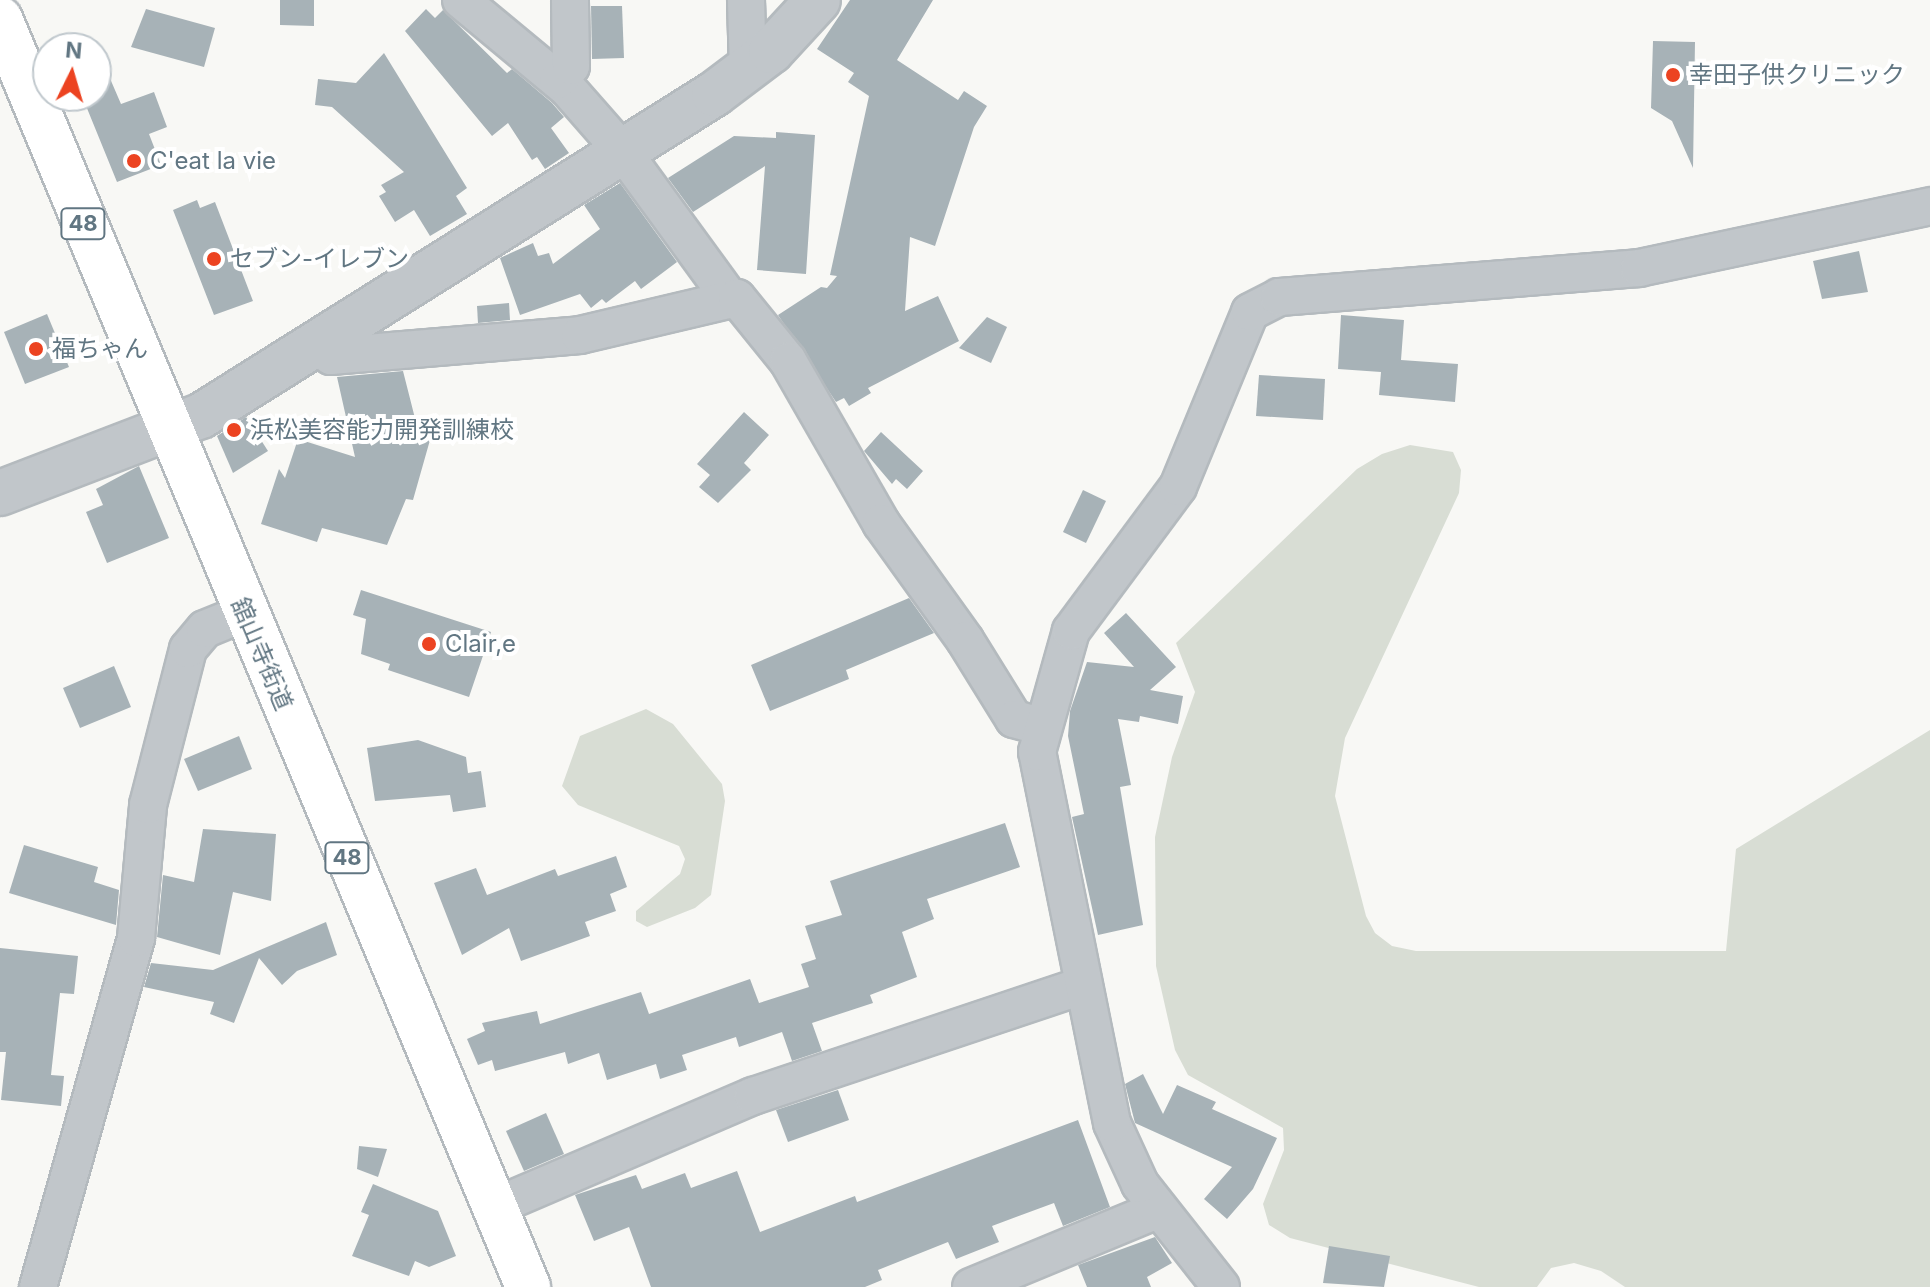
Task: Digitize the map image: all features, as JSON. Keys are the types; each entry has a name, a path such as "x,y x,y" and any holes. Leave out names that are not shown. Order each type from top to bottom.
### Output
{"main road":[{"name":"舘山寺街道","path":"0,19 167,429 528,1287"}],"street":[{"path":"461,0 558,80 623,152 731,300"},
{"path":"558,80 571,66 570,0"},
{"path":"746,0 748,70"},
{"path":"0,493 201,416 623,152 748,70 818,0"},
{"path":"1221,1287 1157,1210 1112,1123 1039,777 1041,726 1071,631 1178,487 1244,322 1257,304 1390,285 1639,268 1930,206"},
{"path":"321,340 331,356 580,335 737,298 788,361 885,531 965,640 1014,719 1041,726"},
{"path":"38,1287 136,938 148,805 188,649 205,629 244,613"},
{"path":"494,1207 753,1096 1082,986"},
{"path":"971,1287 1157,1210"}],"shaded area":[{"path":"1410,445 1453,452 1461,470 1459,493 1345,738 1335,796 1366,916 1375,933 1392,946 1416,951 1726,951 1736,849 1930,730 1930,1287 1625,1287 1601,1271 1574,1263 1551,1268 1537,1287 1479,1287 1290,1238 1269,1225 1263,1204 1284,1150 1283,1128 1188,1075 1175,1050 1156,966 1155,837 1172,757 1195,692 1176,643 1357,469 1382,454"},
{"path":"646,709 673,724 722,784 725,801 711,895 695,908 647,927 636,921 636,911 680,874 685,859 679,846 578,805 562,786 580,736"}],"building":[{"path":"280,0 314,0 314,26 280,25"},
{"path":"850,0 933,0 897,60 958,100 964,91 987,106 974,127 935,246 910,237 905,311 938,296 959,341 868,388 871,393 849,406 844,398 836,402 778,315 821,287 827,288 837,276 830,275 869,96 848,82 854,73 817,49"},
{"path":"591,6 622,6 624,58 592,59"},
{"path":"146,9 215,28 204,67 131,47"},
{"path":"426,9 435,18 443,10 507,73 512,69 552,103 564,117 551,128 569,153 545,169 537,157 532,160 508,123 492,136 405,31"},
{"name":"幸田子供クリニック","path":"1653,41 1695,42 1693,168 1672,121 1651,108"},
{"path":"384,53 467,188 456,196 467,214 430,236 414,210 395,222 379,196 386,192 381,185 404,172 332,107 315,105 318,79 356,83"},
{"path":"112,83 121,104 154,92 167,127 149,134 161,165 117,182 89,112 112,112"},
{"path":"776,132 815,135 806,274 757,270 765,166 693,212 668,178 734,136 776,138"},
{"path":"620,183 677,262 641,289 635,281 606,303 602,299 591,308 580,294 520,315 500,258 533,243 538,256 549,253 553,264 600,229 584,205"},
{"name":"セブン-イレブン","path":"197,200 200,208 215,202 253,301 214,315 173,210"},
{"path":"1859,251 1868,292 1822,299 1813,261"},
{"path":"509,303 510,320 478,323 477,306"},
{"name":"福ちゃん","path":"47,314 69,367 25,384 4,332"},
{"path":"1341,315 1404,320 1401,360 1458,364 1455,402 1379,395 1381,372 1338,369"},
{"path":"987,317 1007,327 991,363 959,348"},
{"path":"403,371 420,438 430,440 413,500 406,499 387,545 322,528 317,542 261,524 279,469 285,478 298,439 355,457 337,377"},
{"path":"1259,375 1325,379 1323,420 1256,416"},
{"path":"744,412 769,435 744,463 751,470 718,503 699,487 710,475 697,464"},
{"path":"246,417 268,451 233,473 217,436"},
{"path":"881,432 923,471 907,489 896,479 892,484 864,451"},
{"path":"139,466 169,538 107,563 86,512 103,505 96,489"},
{"path":"1083,490 1106,501 1086,543 1063,532"},
{"name":"Clair,e","path":"361,590 491,632 469,697 388,670 390,664 361,654 366,619 353,615"},
{"path":"909,598 934,633 846,670 849,679 770,711 751,665"},
{"path":"1126,613 1176,667 1150,690 1183,696 1178,724 1140,716 1139,722 1118,719 1131,785 1120,787 1143,925 1098,935 1072,817 1084,814 1068,736 1070,711 1087,662 1134,667 1104,633"},
{"path":"114,666 131,707 80,728 63,688"},
{"path":"239,736 252,769 198,791 184,759"},
{"path":"418,740 466,757 468,773 481,771 486,807 453,812 450,795 375,801 367,748"},
{"path":"1005,823 1020,867 927,899 934,919 902,932 917,977 870,995 873,1003 812,1023 822,1051 792,1061 782,1032 739,1047 736,1037 682,1055 687,1070 660,1079 656,1064 607,1080 599,1053 568,1064 565,1052 495,1071 492,1060 478,1065 467,1039 485,1031 482,1023 537,1011 540,1024 641,992 649,1014 750,979 759,1003 809,987 801,964 816,959 805,926 842,915 830,881"},
{"path":"203,829 276,834 271,901 233,892 220,955 157,937 163,875 194,882"},
{"path":"24,845 98,867 94,882 119,890 116,925 9,893"},
{"path":"616,856 627,887 610,894 616,911 585,922 590,936 521,961 509,928 462,955 434,883 476,868 487,895 555,869 558,876"},
{"path":"326,922 337,955 297,971 282,985 259,958 234,1023 210,1014 214,1002 144,987 151,963 213,970"},
{"path":"0,948 78,956 74,994 60,993 51,1075 64,1076 61,1106 1,1100 6,1052 0,1052"},
{"path":"1143,1074 1163,1114 1177,1085 1216,1102 1212,1109 1277,1138 1253,1189 1227,1219 1204,1199 1232,1167 1135,1123 1125,1084"},
{"path":"838,1090 849,1120 788,1142 776,1110"},
{"path":"546,1113 564,1154 524,1171 506,1131"},
{"path":"1078,1120 1110,1207 1063,1226 1054,1203 992,1226 999,1242 956,1259 948,1242 878,1270 882,1280 865,1287 651,1287 629,1227 594,1241 575,1195 636,1175 642,1189 685,1173 691,1188 737,1171 760,1232 855,1196 857,1202"},
{"path":"359,1146 387,1149 378,1177 357,1169"},
{"path":"373,1184 438,1211 456,1256 429,1267 415,1261 409,1276 352,1256 369,1215 361,1212"},
{"path":"1155,1237 1172,1263 1147,1277 1151,1287 1087,1287 1078,1265"},
{"path":"1329,1246 1390,1256 1384,1287 1323,1283"}],"place":[{"name":"幸田子供クリニック","path":"1673,75"},
{"name":"C'eat la vie","path":"134,161"},
{"name":"セブン-イレブン","path":"214,259"},
{"name":"福ちゃん","path":"36,349"},
{"name":"浜松美容能力開発訓練校","path":"234,430"},
{"name":"Clair,e","path":"429,644"}]}
